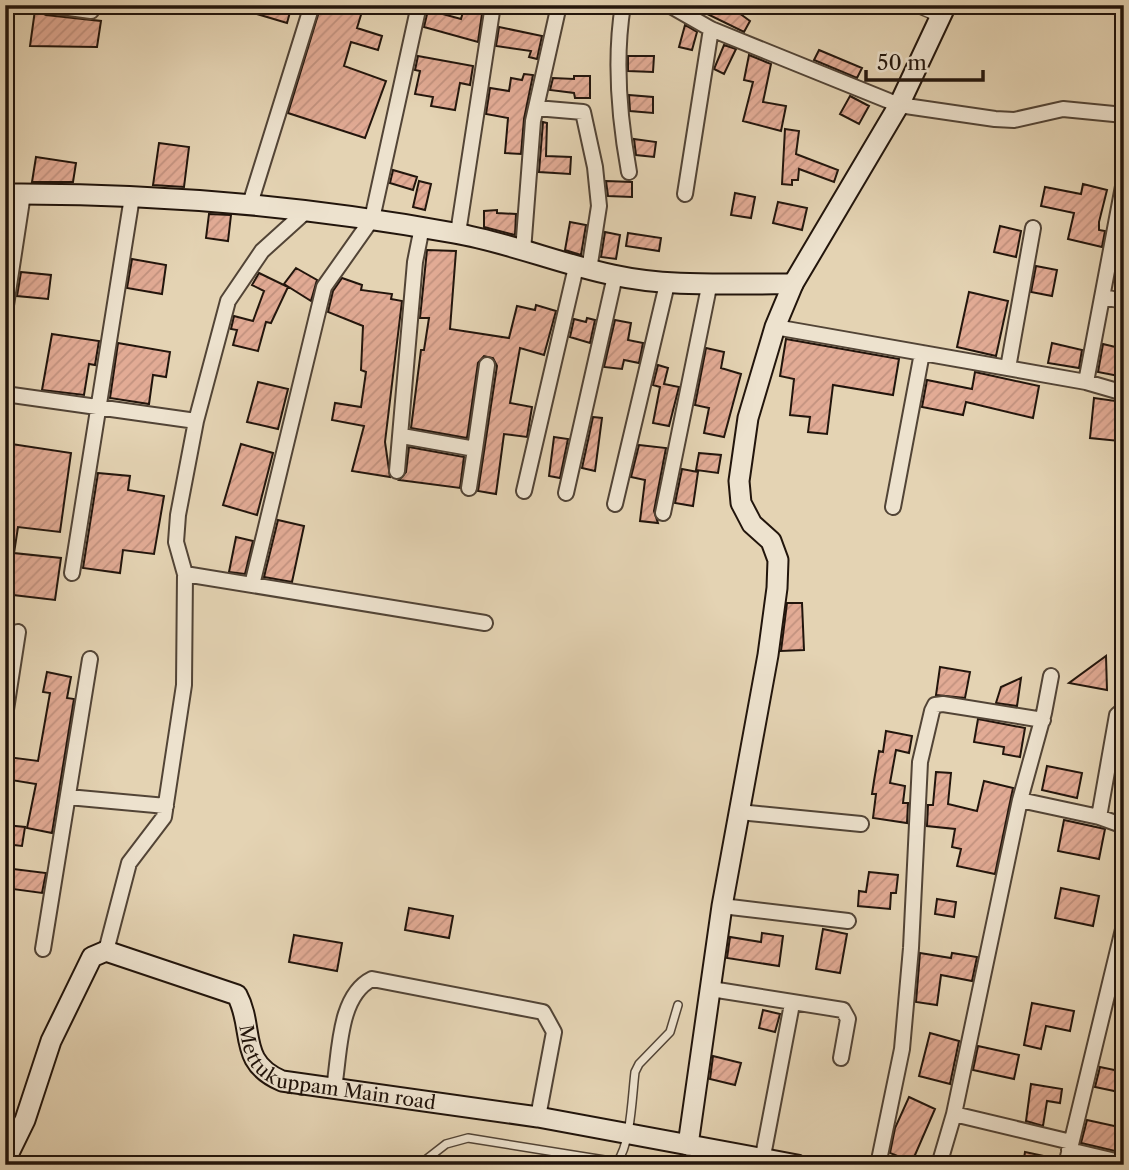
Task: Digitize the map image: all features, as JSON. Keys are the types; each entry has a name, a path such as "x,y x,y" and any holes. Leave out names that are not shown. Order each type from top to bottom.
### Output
{"street":[{"path":"47,5 91,11 92,5"},
{"path":"250,204 313,5"},
{"path":"252,585 324,287 372,219 419,5"},
{"path":"458,233 493,5"},
{"path":"523,251 536,108 559,5"},
{"path":"623,5 618,35 622,131 629,172"},
{"path":"669,5 711,29 899,105 995,120 1014,120 1063,109 1124,115"},
{"path":"688,1145 722,906 768,655 778,560 771,541 752,524 741,503 739,481 748,418 775,327 793,284 899,105 943,12"},
{"path":"685,194 711,29"},
{"path":"523,491 599,206 583,112 536,108"},
{"path":"1086,382 1124,181"},
{"path":"5,312 14,194 250,204 458,233 615,276 667,284 793,284"},
{"path":"72,573 132,197"},
{"path":"5,1161 25,1120 51,1041 92,957 106,951 132,854 158,828 166,806 184,685 185,574 176,542 178,515 196,421 228,301 261,251 304,213"},
{"path":"397,471 415,262 422,227"},
{"path":"1008,368 1033,228"},
{"path":"566,493 615,276"},
{"path":"663,513 710,282"},
{"path":"615,504 667,284"},
{"path":"1102,297 1124,301"},
{"path":"775,327 1086,382 1124,393"},
{"path":"893,507 922,353"},
{"path":"469,488 487,365"},
{"path":"5,394 196,421"},
{"path":"402,436 475,449"},
{"path":"185,574 485,623"},
{"path":"5,716 9,671 18,632"},
{"path":"43,949 90,659"},
{"path":"939,1165 954,1114 1020,800 1043,720 1051,676"},
{"path":"878,1165 902,1049 911,948 920,762 932,711 935,705 943,704 1043,720"},
{"path":"1099,817 1117,715 1124,709"},
{"path":"68,797 166,806"},
{"path":"1020,800 1099,817 1124,826"},
{"path":"739,812 861,824"},
{"path":"722,906 848,920"},
{"path":"1068,1152 1124,925"},
{"name":"Mettukuppam Main road","path":"106,951 237,995 248,1048 258,1065 270,1076 282,1081 538,1117 763,1156 797,1165"},
{"path":"334,1087 347,1010 360,985 372,979 543,1012 554,1032 538,1117"},
{"path":"711,989 846,1012 848,1019 841,1058"},
{"path":"763,1156 792,1004"},
{"path":"954,1114 1068,1152 1124,1163"}],"lane":[{"path":"908,5 943,12"},
{"path":"419,1165 446,1144 468,1138 617,1162 622,1156 635,1072 639,1064 670,1032 678,1005"}],"building":[{"path":"238,5 292,5 287,23 237,8"},
{"path":"321,5 364,5 357,28 382,36 378,50 351,42 344,66 386,81 365,138 288,113"},
{"path":"465,5 483,7 478,42 424,27 428,10 461,19"},
{"path":"689,5 728,5 750,21 744,32"},
{"path":"35,10 46,15 101,21 97,47 30,46"},
{"path":"685,25 697,32 692,50 679,47"},
{"path":"499,27 542,36 537,59 529,57 531,51 496,46"},
{"path":"724,45 736,49 724,74 714,69"},
{"path":"819,50 862,68 857,78 814,60"},
{"path":"749,55 771,64 763,102 786,106 781,131 743,121 753,82 744,80"},
{"path":"418,56 473,66 470,85 460,83 455,110 431,106 433,97 415,94 420,71 415,70"},
{"path":"628,56 654,56 653,72 628,71"},
{"path":"524,74 533,75 524,119 521,154 505,153 508,118 486,114 490,88 509,91 511,78 522,80"},
{"path":"574,76 590,76 590,98 575,98 574,93 550,90 553,78 574,79"},
{"path":"629,95 653,97 653,113 630,111"},
{"path":"850,96 869,106 859,124 840,114"},
{"path":"543,122 547,123 546,156 571,157 570,174 539,172"},
{"path":"785,129 799,131 796,154 838,170 834,182 799,169 798,180 792,180 792,185 782,184"},
{"path":"634,139 656,142 654,157 636,155"},
{"path":"159,143 189,147 184,187 153,185"},
{"path":"36,157 76,163 73,182 32,182"},
{"path":"393,170 417,177 413,190 390,183"},
{"path":"419,181 431,184 425,210 413,207"},
{"path":"606,181 632,182 632,197 608,196"},
{"path":"1083,184 1107,190 1099,222 1099,230 1105,231 1102,247 1068,239 1074,213 1041,206 1045,187 1081,194"},
{"path":"735,193 755,197 751,218 731,215"},
{"path":"778,202 807,208 802,230 773,223"},
{"path":"497,210 497,213 516,214 515,235 484,227 484,211"},
{"path":"209,214 231,215 228,241 206,238"},
{"path":"570,222 586,225 581,255 565,250"},
{"path":"1000,226 1021,231 1016,257 994,252"},
{"path":"605,232 620,235 616,259 601,257"},
{"path":"628,233 661,238 659,251 626,246"},
{"path":"427,250 456,251 450,329 509,338 517,306 535,310 536,305 556,311 544,355 520,348 510,403 532,407 527,437 504,434 496,494 478,491 497,366 493,358 484,356 478,363 467,438 411,428 421,350 424,350 429,318 420,318"},
{"path":"132,259 166,265 162,294 127,288"},
{"path":"1036,266 1057,270 1052,296 1031,292"},
{"path":"296,268 317,280 311,301 284,284"},
{"path":"21,272 51,275 48,299 17,296"},
{"path":"259,273 288,287 271,323 266,322 258,351 233,345 237,330 231,329 234,316 253,321 264,291 252,285"},
{"path":"342,278 362,285 361,290 392,294 391,299 402,301 385,442 390,477 352,471 364,426 332,420 335,403 361,407 366,372 361,370 363,326 328,312 333,291"},
{"path":"969,292 1008,301 996,356 957,347"},
{"path":"587,318 595,320 590,343 570,337 574,319 586,322"},
{"path":"615,320 631,323 628,340 643,343 639,363 624,360 622,369 604,367"},
{"path":"52,334 99,341 95,365 89,364 84,395 42,390"},
{"path":"786,339 899,359 893,395 833,385 827,434 808,432 810,417 790,415 794,379 780,376"},
{"path":"118,343 170,352 166,377 153,375 149,404 110,398"},
{"path":"1052,343 1082,350 1079,368 1048,363"},
{"path":"1103,344 1124,349 1124,377 1098,372"},
{"path":"706,348 724,352 721,368 741,374 724,437 704,433 709,408 695,405"},
{"path":"658,365 668,368 664,384 679,387 669,426 653,423 660,387 653,385"},
{"path":"975,372 1039,386 1033,418 966,402 963,415 922,407 927,380 972,389"},
{"path":"258,382 288,389 278,429 247,422"},
{"path":"1094,398 1123,402 1119,441 1090,438"},
{"path":"593,417 602,418 595,471 582,468"},
{"path":"554,437 568,439 560,478 549,476"},
{"path":"5,443 71,453 60,532 18,527 14,553 61,558 55,600 5,594"},
{"path":"241,444 273,453 257,515 223,505"},
{"path":"639,445 666,448 654,511 658,523 640,521 645,480 631,477"},
{"path":"409,447 464,457 460,488 399,480 406,472"},
{"path":"699,453 721,455 718,473 696,470"},
{"path":"682,469 698,472 693,506 675,503"},
{"path":"98,473 130,476 128,490 164,496 154,554 123,550 120,573 83,568"},
{"path":"278,520 304,526 292,582 264,577"},
{"path":"236,537 253,541 245,574 229,572"},
{"path":"787,603 802,603 804,650 781,651"},
{"path":"1106,656 1107,690 1069,683"},
{"path":"940,667 970,672 965,698 936,695"},
{"path":"47,672 71,677 67,698 74,699 52,833 27,828 36,784 5,779 8,757 38,761 50,693 43,692"},
{"path":"1021,678 1017,706 996,703 1001,687"},
{"path":"978,719 1025,728 1020,757 1003,754 1004,747 974,742"},
{"path":"886,731 912,736 909,753 896,750 890,783 905,786 903,803 908,803 907,823 873,818 876,794 872,794 879,751 883,752"},
{"path":"1047,766 1082,773 1077,798 1042,790"},
{"path":"936,772 951,773 948,804 977,811 984,781 1013,788 995,874 957,866 961,849 952,847 955,829 927,826 928,805 933,805"},
{"path":"1064,820 1105,829 1099,859 1058,851"},
{"path":"5,825 25,827 22,846 5,844"},
{"path":"5,868 46,873 42,893 5,888"},
{"path":"869,872 898,875 896,893 891,893 890,909 858,906 859,891 866,892"},
{"path":"1061,888 1099,896 1093,926 1055,918"},
{"path":"937,899 956,902 954,917 935,914"},
{"path":"409,908 453,916 449,938 405,930"},
{"path":"823,929 847,934 840,973 816,969"},
{"path":"762,933 783,936 779,966 727,958 730,937 761,942"},
{"path":"294,935 342,943 337,971 289,962"},
{"path":"920,953 951,958 952,953 977,957 972,981 941,975 937,1005 916,1002"},
{"path":"1032,1003 1074,1011 1070,1031 1046,1026 1041,1049 1024,1045"},
{"path":"763,1010 780,1014 775,1032 759,1028"},
{"path":"930,1033 959,1041 950,1084 919,1076"},
{"path":"978,1046 1019,1055 1014,1079 973,1070"},
{"path":"713,1056 741,1063 735,1085 710,1079"},
{"path":"1100,1067 1124,1072 1119,1092 1095,1087"},
{"path":"1031,1084 1062,1089 1060,1103 1047,1101 1043,1126 1026,1121"},
{"path":"909,1097 935,1109 912,1162 890,1153 895,1128"},
{"path":"1087,1120 1119,1127 1115,1151 1081,1143"},
{"path":"1025,1152 1058,1159 1057,1165 1023,1165"}]}
